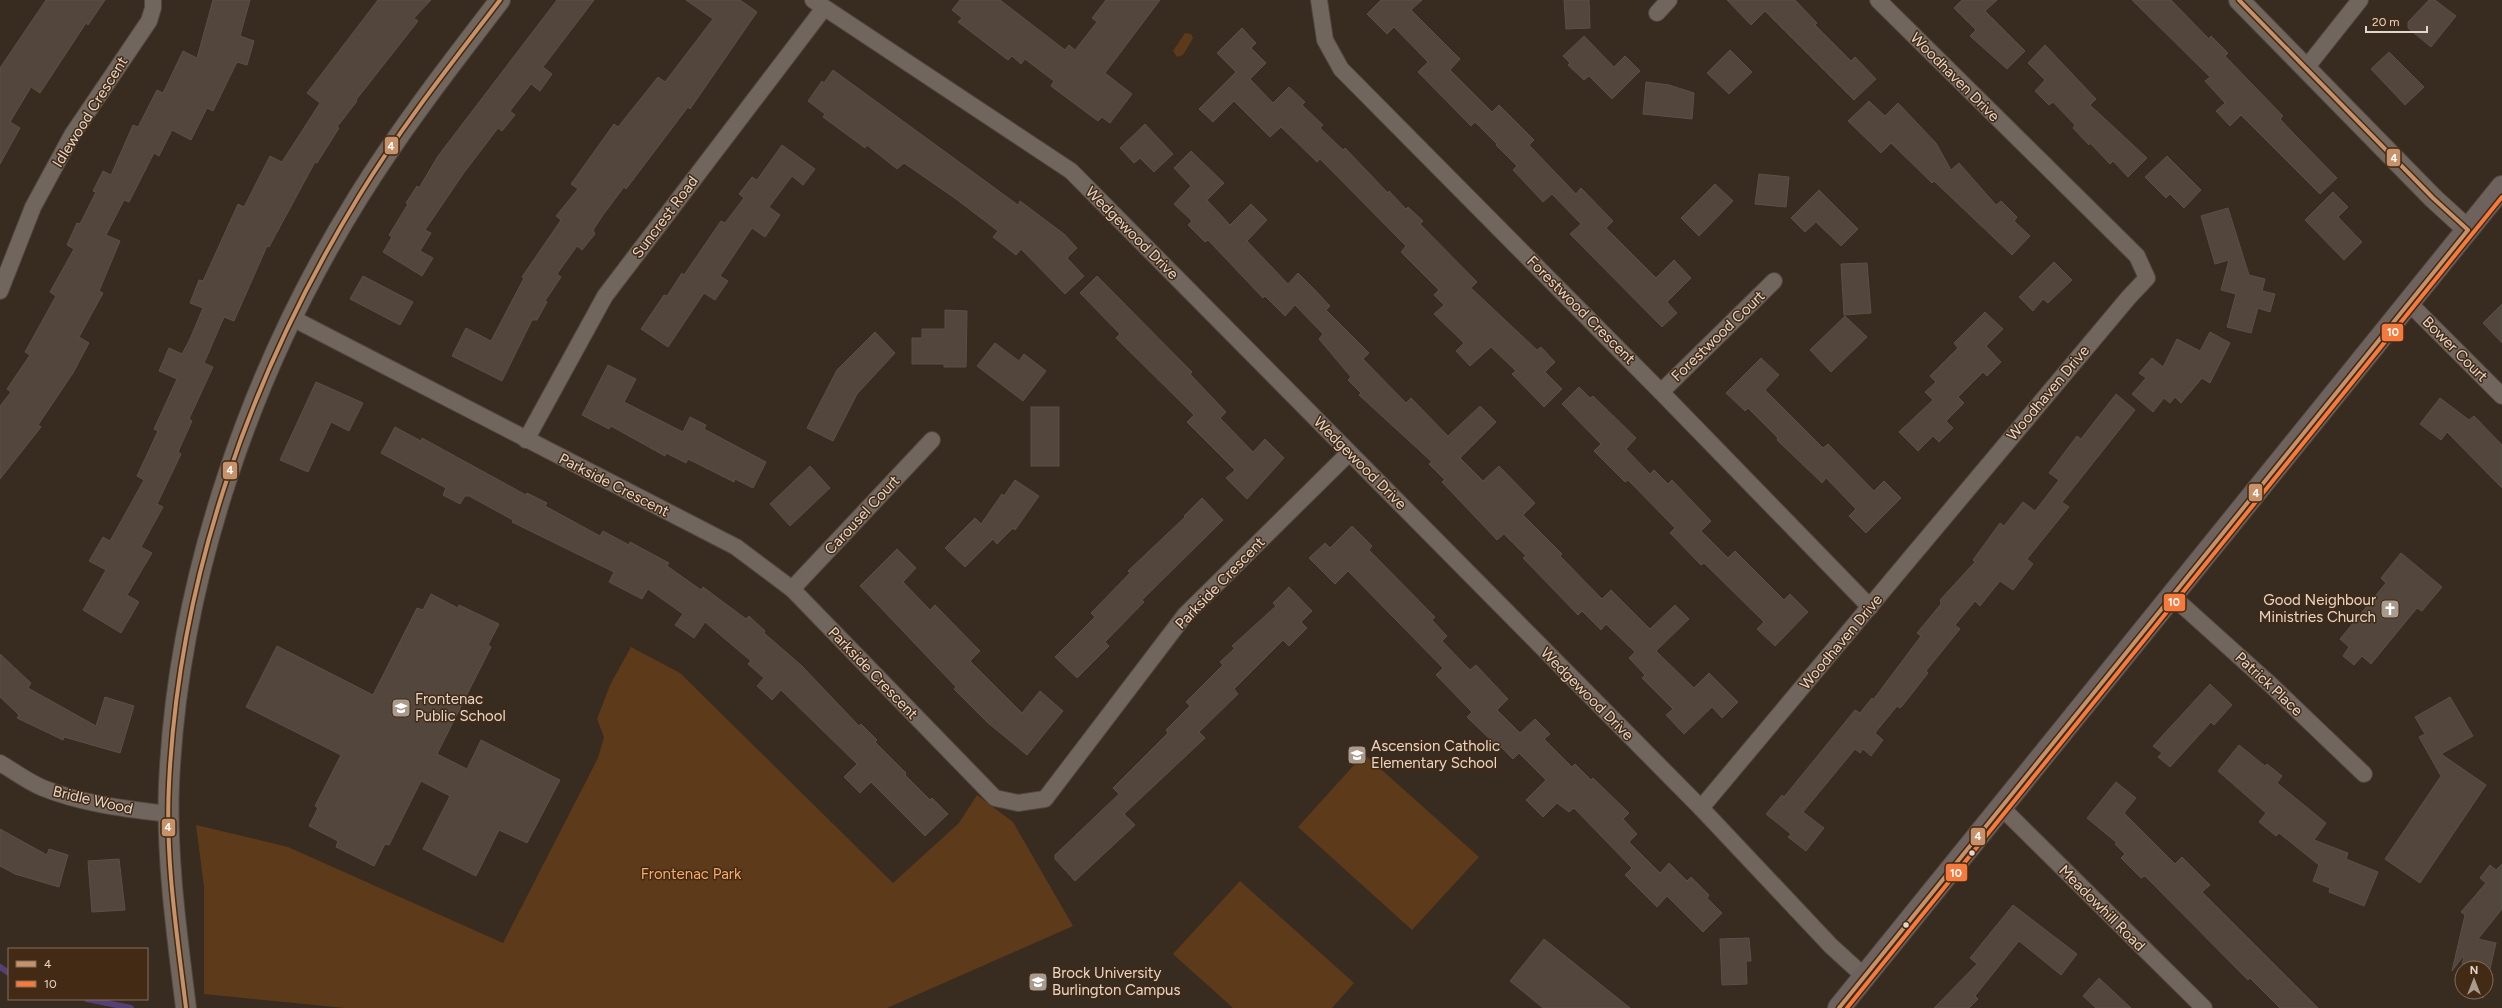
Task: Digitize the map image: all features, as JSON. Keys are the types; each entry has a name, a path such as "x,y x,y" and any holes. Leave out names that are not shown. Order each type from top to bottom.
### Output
{"main road":[{"path":"1839,1008 2502,187"}],"street":[{"name":"Idlewood Crescent","path":"0,291 34,207 72,135 149,21 153,8 153,0"},
{"path":"186,1008 171,871 169,814 173,728 179,679 210,534 257,398 292,318 334,238 388,150 500,0"},
{"name":"Forestwood Crescent","path":"1319,0 1325,40 1341,69 1661,392 1870,607"},
{"path":"1657,13 1670,0"},
{"name":"Woodhaven Drive","path":"1701,808 2129,297 2147,278 2137,256 1878,0"},
{"path":"2239,0 2433,198 2468,230"},
{"path":"2306,68 2360,0"},
{"name":"Suncrest Road","path":"526,440 605,296 819,4"},
{"name":"Wedgewood Drive","path":"819,4 1071,171 1701,808 1831,946 1865,977"},
{"name":"Forestwood Court","path":"1661,392 1774,281"},
{"name":"Bower Court","path":"2408,302 2502,396"},
{"name":"Parkside Crescent","path":"292,318 736,547 792,589 995,798 1018,804 1045,799 1185,615 1349,453"},
{"name":"Carousel Court","path":"792,589 932,440"},
{"name":"Patrick Place","path":"2172,596 2267,681 2364,774"},
{"name":"Bridle Wood","path":"0,763 42,788 70,797 135,810 169,814"},
{"name":"Meadowhill Road","path":"2001,807 2204,1008"}],"green space":[{"path":"1185,33 1191,34 1193,38 1183,55 1177,57 1173,51"},
{"name":"Frontenac Park","path":"631,647 680,673 893,883 959,823 977,795 1013,822 1073,926 887,1008 345,1008 204,994 204,887 196,825 288,847 503,943 598,758 604,737 597,719 610,685"},
{"path":"1364,754 1479,857 1412,930 1298,827"},
{"path":"1240,881 1354,983 1332,1008 1233,1008 1173,954"}],"building":[{"path":"46,0 105,0 88,25 86,23 40,93 31,87 10,122 20,128 0,164 0,68"},
{"path":"213,0 250,0 240,36 254,41 247,65 237,62 213,111 207,108 191,140 172,130 159,156 154,153 129,202 124,200 106,235 120,241 99,291 103,293 79,337 89,343 73,373 38,425 41,427 0,479 0,406 11,392 7,389 30,355 25,352 56,296 50,292 74,249 67,245 77,223 80,224 96,192 93,191 103,171 111,175 133,125 138,127 157,90 163,93 183,51 197,58"},
{"path":"378,0 431,0 414,18 418,21 356,100 357,101 337,127 339,128 317,163 315,162 269,247 267,246 234,321 224,317 204,363 213,367 189,419 192,421 178,452 181,454 157,504 163,507 141,547 152,553 127,595 139,602 121,633 83,610 106,570 89,561 103,537 110,541 144,480 137,476 158,431 154,429 177,379 159,371 169,348 182,354 190,339 203,308 190,303 199,280 203,281 238,204 244,207 270,156 282,162 320,103 307,93"},
{"path":"557,0 594,0 543,67 552,74 540,91 531,84 510,111 515,115 502,131 498,128 463,174 425,230 431,233 420,251 433,258 422,276 383,252 392,237 389,235 408,204 406,203 417,186 419,188 438,156"},
{"path":"686,0 740,0 757,12 690,109 688,107 626,189 624,187 603,215 593,230 595,234 582,250 577,246 557,274 561,277 545,301 547,302 537,320 532,320 502,381 452,356 466,328 491,341 524,278 522,277 561,220 556,216 578,189 571,184 614,124 618,127 658,77 665,82 713,19"},
{"path":"960,0 1000,0 1065,50 1069,45 1075,50 1097,22 1092,18 1106,0 1160,0 1105,73 1132,94 1110,123 1102,117 1098,121 1051,86 1054,81 1025,59 1021,64 1012,56 1008,60 958,22 962,18 952,10"},
{"path":"1381,0 1422,0 1411,10 1460,59 1450,70 1492,112 1499,105 1534,140 1529,145 1576,194 1581,188 1613,221 1606,228 1656,278 1674,260 1691,278 1667,302 1677,313 1662,327 1570,234 1581,224 1552,194 1543,202 1513,170 1517,166 1496,145 1497,144 1475,122 1471,126 1418,72 1428,62 1394,27 1387,34 1367,14"},
{"path":"1564,0 1589,0 1590,28 1566,29"},
{"path":"1727,0 1795,0 1817,23 1815,25 1851,61 1855,57 1876,79 1854,100 1765,11 1751,25"},
{"path":"1962,0 1997,0 1985,11 2025,51 2007,69 1970,36 1976,30 1954,8"},
{"path":"2132,0 2171,0 2209,39 2211,36 2228,53 2225,56 2283,116 2280,119 2337,178 2320,194 2241,115 2230,126 2216,111 2225,103 2205,81 2210,77"},
{"path":"2429,0 2435,0 2456,16 2431,47 2408,28 2408,22"},
{"path":"1242,28 1256,43 1251,48 1266,63 1250,79 1273,103 1289,87 1305,102 1302,105 1323,125 1320,128 1343,150 1345,148 1388,193 1389,191 1406,209 1408,207 1423,221 1420,224 1477,282 1471,288 1537,350 1541,347 1555,362 1545,372 1562,389 1544,407 1512,374 1516,371 1491,347 1470,366 1456,351 1464,343 1434,314 1444,305 1434,295 1439,290 1401,252 1406,246 1320,159 1317,162 1281,127 1270,137 1234,101 1213,122 1199,109 1236,72 1217,53"},
{"path":"1584,36 1614,67 1625,56 1640,71 1612,99 1589,76 1584,80 1568,65 1570,63 1563,56"},
{"path":"2045,45 2096,99 2090,105 2147,158 2128,177 2113,161 2110,164 2090,143 2089,145 2073,128 2075,125 2053,102 2049,105 2035,91 2045,80 2028,63"},
{"path":"1730,50 1752,72 1729,94 1707,73"},
{"path":"2389,52 2424,87 2405,105 2371,69"},
{"path":"833,70 1018,205 1020,201 1064,234 1077,248 1067,258 1084,276 1065,294 1021,249 1016,255 993,237 998,231 956,199 904,163 897,169 867,145 865,148 823,117 825,114 808,101 822,81 824,83"},
{"path":"1646,82 1669,85 1694,93 1692,119 1643,114"},
{"path":"1869,101 1885,116 1898,103 1936,143 1951,170 1959,163 1996,205 2001,201 2017,217 2014,221 2030,236 2012,255 1934,181 1932,183 1891,143 1881,153 1848,121"},
{"path":"1145,124 1173,154 1154,172 1140,158 1134,163 1120,148"},
{"path":"782,145 815,169 803,185 792,176 769,207 780,215 765,237 752,228 720,276 728,281 715,300 704,293 668,347 641,329 664,295 667,296 682,273 684,275 721,221 725,223 744,198 739,194 752,177 757,180"},
{"path":"1191,151 1224,183 1207,200 1230,225 1251,204 1267,220 1247,241 1288,284 1298,273 1315,290 1330,306 1326,310 1369,353 1363,359 1406,403 1411,398 1448,436 1480,406 1496,422 1460,458 1483,481 1499,466 1535,503 1523,515 1562,554 1560,556 1602,599 1611,590 1650,629 1675,605 1689,619 1656,651 1694,688 1709,673 1738,702 1722,718 1712,707 1684,734 1666,715 1673,709 1642,678 1645,675 1629,658 1635,652 1606,624 1601,630 1582,611 1578,615 1523,558 1526,556 1504,534 1497,540 1442,482 1445,480 1429,464 1432,462 1359,395 1361,393 1348,380 1351,377 1319,339 1323,334 1295,305 1285,316 1265,296 1263,298 1208,240 1205,242 1188,225 1192,221 1174,204 1191,186 1174,168"},
{"path":"2167,156 2201,190 2184,208 2170,194 2166,198 2145,177"},
{"path":"1759,174 1789,177 1786,207 1755,204"},
{"path":"1715,184 1733,201 1699,236 1681,218"},
{"path":"1819,190 1858,229 1841,246 1816,222 1805,232 1791,218"},
{"path":"2333,192 2348,207 2338,217 2362,242 2344,260 2305,220"},
{"path":"2228,208 2249,275 2265,279 2262,291 2275,294 2270,312 2258,308 2251,333 2227,327 2236,294 2221,290 2229,260 2215,264 2201,216"},
{"path":"2054,262 2072,280 2048,303 2043,299 2033,311 2019,297"},
{"path":"1867,263 1871,313 1844,315 1841,264"},
{"path":"363,276 413,302 400,325 350,299"},
{"path":"1097,276 1192,372 1190,374 1226,412 1220,418 1253,452 1265,439 1284,458 1247,499 1226,478 1235,470 1187,422 1194,415 1116,338 1120,334 1080,293"},
{"path":"2502,304 2502,343 2483,323"},
{"path":"945,310 967,311 966,367 944,367 944,364 912,364 912,338 922,338 922,329 945,329"},
{"path":"1985,312 2003,329 1986,346 2001,362 1987,376 1983,372 1958,397 1964,403 1946,421 1953,428 1939,442 1933,436 1918,451 1899,432 1933,400 1925,392 1936,382 1930,376 1958,348 1954,343"},
{"path":"1845,316 1867,337 1831,372 1810,350"},
{"path":"875,332 895,353 857,394 833,441 807,428 837,370"},
{"path":"2210,332 2230,343 2210,383 2202,378 2181,403 2175,397 2170,403 2164,398 2153,412 2132,394 2146,378 2139,373 2152,358 2163,367 2177,339 2200,351"},
{"path":"995,343 1019,361 1024,354 1046,371 1023,401 977,366"},
{"path":"1761,358 1779,375 1765,390 1823,448 1828,444 1874,491 1884,481 1901,498 1866,533 1849,516 1856,509 1826,478 1822,483 1777,440 1778,438 1748,408 1745,411 1726,393"},
{"path":"608,365 636,379 624,402 683,432 690,417 706,425 704,429 766,462 753,488 735,479 734,482 688,459 686,463 666,453 665,456 611,426 609,429 582,415"},
{"path":"316,382 363,403 349,431 331,422 308,472 280,460"},
{"path":"1579,387 1590,398 1593,396 1636,438 1626,449 1650,474 1654,470 1668,484 1672,480 1711,521 1701,531 1728,558 1735,551 1784,600 1790,594 1808,612 1775,646 1757,629 1764,622 1704,563 1701,565 1670,533 1675,528 1628,480 1625,482 1594,451 1601,444 1562,404"},
{"path":"2116,394 2135,410 2062,502 2069,507 2027,559 2033,564 2013,590 2000,581 1980,606 1975,601 1955,625 1960,629 1926,671 1928,673 1903,705 1900,708 1897,706 1875,733 1883,740 1871,756 1863,749 1860,753 1855,749 1803,812 1824,828 1806,851 1788,837 1791,834 1766,814 1782,795 1784,797 1855,710 1860,713 1872,698 1873,700 1921,636 1917,633 1941,604 1940,600 1975,562 1973,560 2000,523 2004,526 2023,502 2035,511 2059,480 2049,473 2077,436 2081,439"},
{"path":"2440,398 2469,420 2474,416 2502,445 2502,488 2447,432 2441,440 2420,424"},
{"path":"1031,407 1059,407 1059,466 1031,466"},
{"path":"395,427 421,441 422,438 526,495 527,493 547,503 545,506 600,536 603,531 629,545 630,542 669,563 667,566 701,590 703,587 746,619 749,616 765,631 764,633 802,666 859,726 861,724 877,740 875,742 930,800 932,798 948,814 925,836 871,782 860,793 844,777 857,764 781,690 772,700 757,686 764,678 748,664 751,661 705,622 694,638 675,625 683,614 648,589 642,599 609,582 614,572 512,522 513,520 469,496 465,496 460,504 443,495 446,488 381,453"},
{"path":"810,466 830,488 790,526 770,504"},
{"path":"1015,480 1039,496 1015,530 1013,528 997,544 993,539 965,567 945,548 975,518 981,524 1002,494 1004,496"},
{"path":"1202,498 1223,520 1142,600 1144,602 1105,642 1109,646 1077,678 1055,657 1095,617 1091,613 1130,573 1128,571 1185,517 1184,516"},
{"path":"1352,526 1372,546 1369,550 1435,617 1432,620 1447,636 1442,641 1470,670 1476,665 1508,699 1497,710 1520,733 1535,719 1550,734 1544,739 1572,767 1575,764 1591,780 1593,778 1629,813 1623,819 1637,834 1629,842 1660,873 1669,863 1687,881 1691,877 1709,895 1707,898 1722,913 1703,932 1667,896 1657,907 1625,875 1632,868 1574,808 1569,812 1557,803 1543,817 1526,800 1546,780 1519,753 1513,759 1501,747 1499,748 1467,717 1472,712 1436,675 1443,668 1348,571 1335,584 1309,558 1325,543 1330,548"},
{"path":"897,549 916,568 903,582 930,610 935,605 980,651 970,661 1022,713 1040,691 1063,711 1027,755 988,723 954,689 956,687 860,586"},
{"name":"Good Neighbour Ministries Church","path":"2401,553 2442,587 2422,611 2417,608 2371,664 2362,656 2354,665 2343,656 2349,647 2340,639 2386,583 2381,578"},
{"path":"1289,587 1312,611 1301,622 1307,628 1289,646 1283,640 1234,689 1238,694 1199,732 1205,738 1124,814 1135,825 1075,881 1055,859 1055,855 1119,794 1113,788 1168,733 1166,730 1190,706 1186,702 1223,665 1220,662 1235,648 1232,646 1276,606 1273,603"},
{"path":"431,594 458,608 459,605 499,624 488,645 491,647 437,754 467,769 481,740 560,780 527,843 499,830 476,876 423,849 450,796 421,781 389,845 385,844 374,866 336,847 338,841 309,826 318,808 315,806 341,755 246,707 277,646 373,695 417,608 423,610"},
{"path":"0,654 31,683 28,688 96,726 105,697 134,706 120,753 64,737 63,740 17,718 19,715 0,697"},
{"path":"2210,684 2232,705 2214,725 2211,722 2170,767 2158,757 2162,753 2153,746"},
{"path":"2450,697 2473,736 2441,754 2486,785 2420,883 2385,859 2441,776 2419,737 2425,734 2415,717"},
{"path":"2239,745 2265,766 2267,764 2282,776 2277,783 2326,823 2314,840 2348,853 2346,859 2378,872 2364,906 2329,892 2330,888 2313,881 2319,865 2279,833 2276,836 2259,822 2266,813 2218,771"},
{"path":"2116,782 2136,798 2124,813 2175,864 2182,857 2210,885 2202,892 2318,1008 2280,1008 2250,978 2248,980 2145,876 2141,878 2121,858 2125,854 2115,844 2117,843 2087,818"},
{"path":"0,829 47,855 49,849 68,855 59,887 15,874 0,866"},
{"path":"119,859 125,910 92,912 88,861"},
{"path":"2502,864 2502,909 2478,939 2496,943 2492,960 2463,960 2464,955 2460,960 2455,960 2465,915 2461,912 2486,883 2480,878 2490,865 2496,870"},
{"path":"2013,905 2077,954 2061,975 2019,941 1975,996 1978,999 1969,1008 1934,1008 1977,964 1970,958"},
{"path":"1749,938 1751,961 1746,961 1747,984 1722,985 1720,939"},
{"path":"1544,939 1630,1008 1543,1008 1510,981"},
{"path":"2099,978 2131,1008 2096,1008 2083,996"}],"waterway":[{"path":"0,967 8,972"},
{"path":"92,1000 131,1008"}],"transit line":[{"name":"4","path":"186,1008 170,868 168,812 169,784 176,706 188,629 205,553 227,478 254,405 285,333 320,264 359,196 392,145 427,96 500,0"},
{"name":"4","path":"1839,1008 2468,230 2433,198 2239,0"},
{"name":"10","path":"1847,1008 2502,197"}],"place":[{"name":"Good Neighbour Ministries Church","path":"2390,609"},
{"name":"Frontenac Public School","path":"401,708"},
{"name":"Ascension Catholic Elementary School","path":"1357,755"},
{"name":"Brock University Burlington Campus","path":"1038,982"}]}
